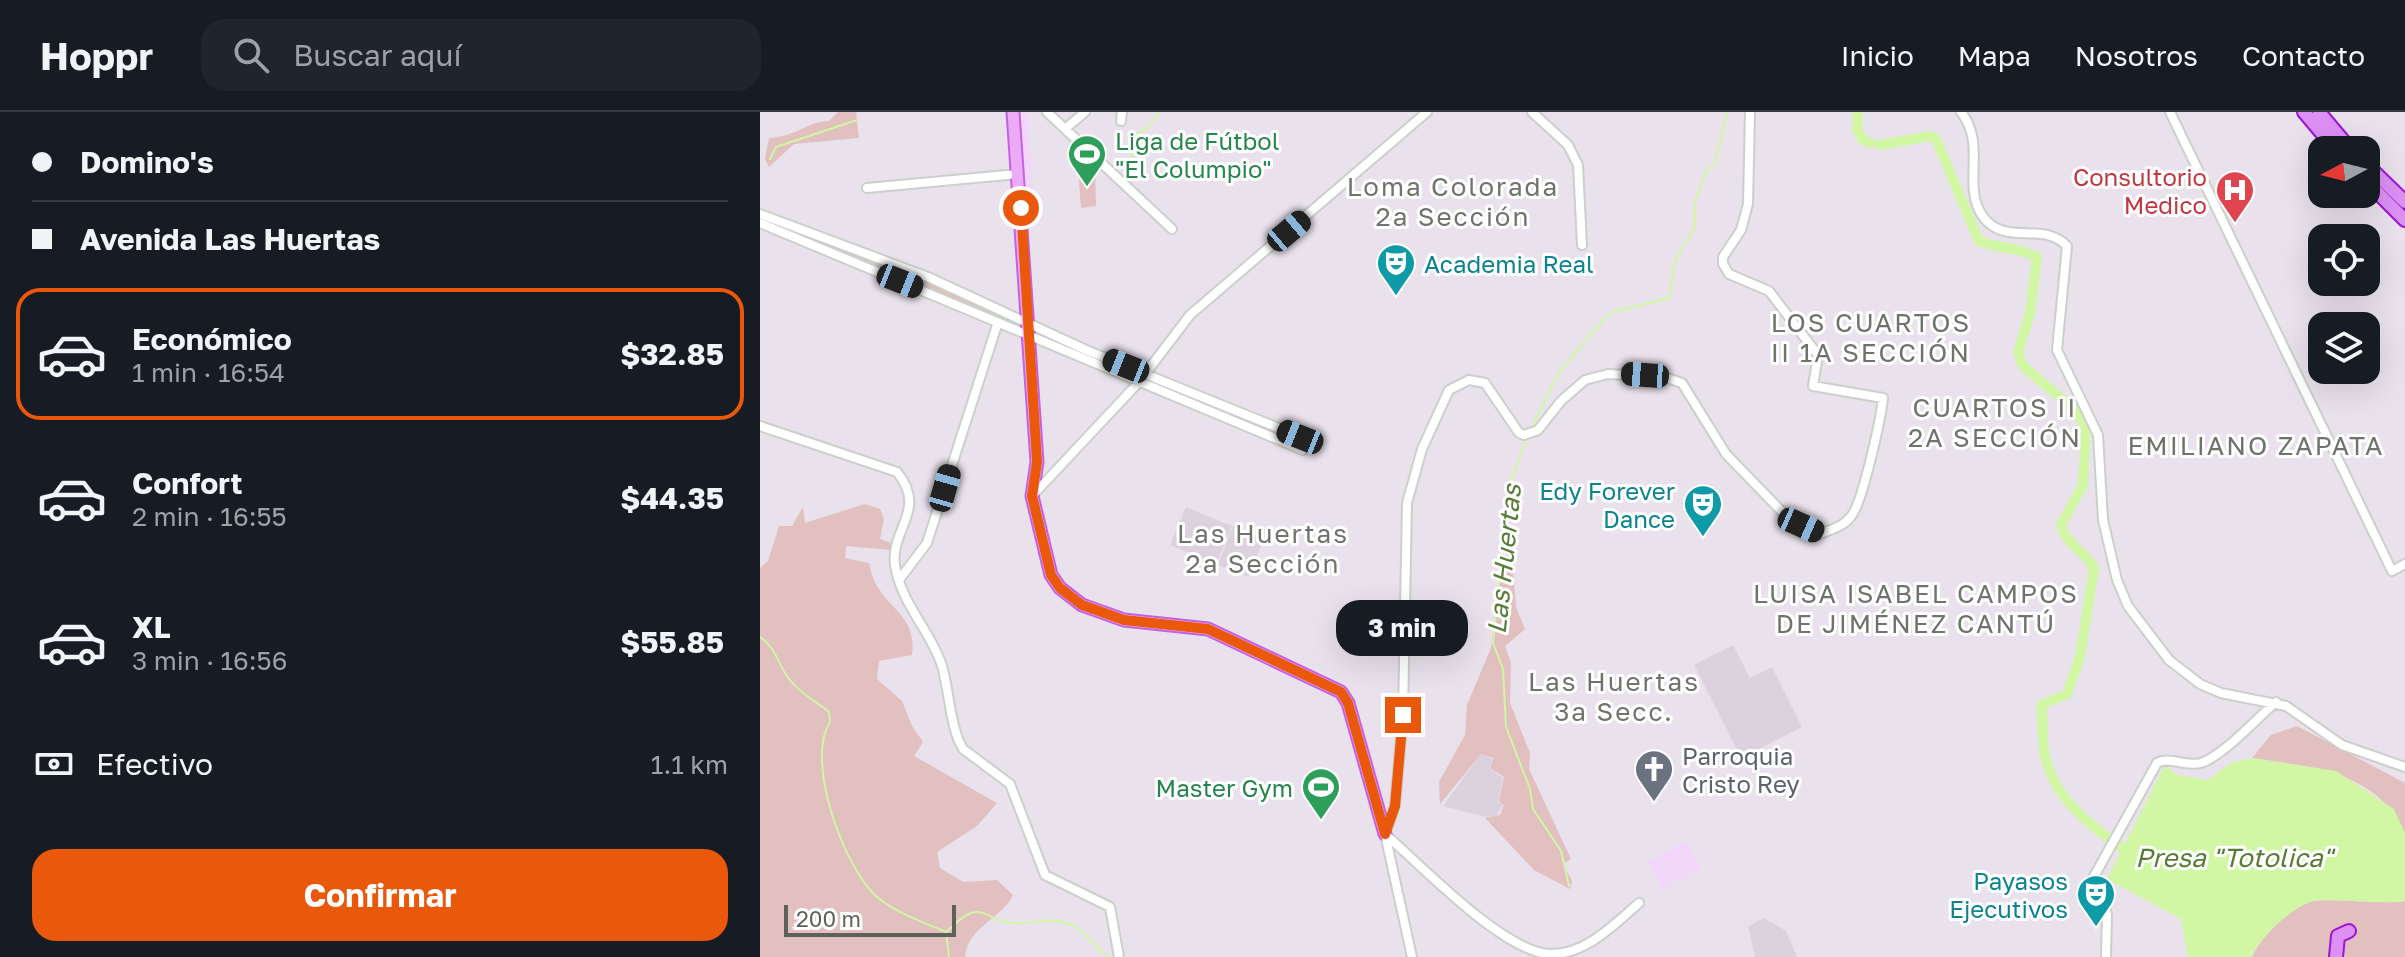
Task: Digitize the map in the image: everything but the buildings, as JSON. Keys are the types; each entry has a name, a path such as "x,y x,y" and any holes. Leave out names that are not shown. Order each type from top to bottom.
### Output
{"highway":[{"path":"2304,112 2324,136"},
{"path":"2319,112 2339,136"},
{"path":"2380,178 2405,202"},
{"path":"2380,195 2405,220"},
{"path":"2336,957 2338,936 2349,931"}],"main road":[{"path":"1013,112 1037,462 1032,496 1051,575 1060,588 1082,605 1124,620 1208,629 1345,695 1385,834"}],"street":[{"path":"1047,112 1172,229"},
{"path":"1065,129 1085,112"},
{"path":"1032,496 1146,374 1190,315 1427,112"},
{"path":"1532,112 1568,145 1578,165 1582,245"},
{"path":"1412,957 1385,834 1395,806 1403,715 1407,503 1422,449 1449,390 1478,379 1489,386 1519,433 1528,435 1585,380 1608,374 1664,377 1682,383 1726,454 1790,520 1820,534 1840,527 1853,514 1881,421 1883,398 1813,386 1818,355 1769,291 1724,269 1723,257 1741,230 1748,204 1750,112"},
{"path":"1961,112 1974,135 1974,186 1977,205 1984,219 2004,233 2044,234 2067,246 2057,350 2098,435 2103,520 2122,596 2169,660 2200,684 2221,693 2276,702 2342,745 2405,767"},
{"path":"2170,112 2392,571 2405,564"},
{"path":"867,188 1018,174"},
{"path":"760,214 928,277 1029,329 1139,382 1303,450 1308,440 1029,329 998,322 760,223"},
{"path":"899,581 927,543 998,322"},
{"path":"760,426 897,472 908,488 910,506 895,557 899,581 915,620 942,665 953,727 963,749 1010,784 1045,875 1110,907 1119,957"},
{"path":"2106,957 2107,914 2092,880 2157,763 2165,759 2190,765 2208,760 2276,702"},
{"path":"1385,834 1477,914 1517,942 1541,952 1571,950 1592,941 1639,903"}],"shaded area":[{"path":"838,112 856,112 859,138 794,144 769,167 765,159 769,138 829,121"},
{"path":"1017,112 1027,112 1033,191 1022,182"},
{"name":"Liga de Fútbol \"El Columpio\"","path":"1086,157 1095,165 1096,206 1081,208 1078,169"},
{"path":"760,216 913,274 1015,320 1013,324"},
{"path":"865,504 880,509 884,519 880,539 894,544 892,550 846,546 845,558 869,563 873,578 903,618 912,640 912,655 879,661 877,679 902,701 912,726 923,742 914,756 997,803 977,826 937,852 940,868 963,882 997,880 1013,895 972,938 965,957 760,957 760,568 768,561 779,526 792,526 803,507 805,523"},
{"path":"1186,507 1232,526 1216,564 1170,545"},
{"path":"1233,526 1264,538 1249,577 1218,565"},
{"path":"1511,542 1516,607 1525,629 1505,646 1511,663 1510,703 1530,753 1529,769 1571,859 1563,864 1572,881 1570,889 1534,870 1485,818 1500,815 1504,805 1499,801 1504,777 1490,768 1494,758 1481,754 1440,804 1439,782 1465,735 1467,705 1491,648 1504,543"},
{"path":"1733,645 1750,678 1772,667 1802,727 1741,758 1694,665"},
{"path":"2297,726 2405,783 2405,833 2393,812 2378,796 2360,784 2319,769 2252,758 2271,735"},
{"path":"1481,754 1494,759 1489,768 1503,778 1498,802 1503,804 1497,815 1486,817 1443,806"},
{"path":"1687,841 1701,869 1662,889 1648,861"},
{"path":"2405,901 2405,957 2252,957 2276,925 2310,902"},
{"path":"1764,918 1786,931 1797,957 1755,957 1748,926"}],"water":[{"name":"Presa \"Totolica\"","path":"2252,758 2336,771 2394,809 2405,833 2405,901 2310,902 2276,925 2251,957 2188,957 2181,919 2107,879 2165,765 2177,775 2208,780 2231,763"}],"waterway":[{"path":"1123,168 1133,154 1136,133 1145,130 1159,112"},
{"name":"Las Huertas","path":"1530,430 1559,372 1606,317 1616,311 1669,298 1675,262 1695,226 1695,202 1706,170 1715,165 1727,112"},
{"path":"1858,112 1857,131 1864,141 1871,143"},
{"name":"Las Huertas","path":"770,159 776,147 857,120"},
{"path":"1880,145 1930,136 1936,139 1979,241 2037,257 2030,314 2018,352 2023,366 2076,411 2086,427 2083,485 2061,525 2067,537 2094,568 2080,657 2067,694 2041,705 2044,749 2062,794 2084,818 2122,848"},
{"name":"Las Huertas","path":"1528,436 1510,481 1493,643 1503,669 1506,727 1530,789 1533,809 1561,851 1569,886"},
{"path":"760,637 770,646 793,684 829,712 830,722 823,739 825,786 831,812 851,861 863,881 890,907 946,932 949,957"},
{"path":"946,932 964,916 976,912 1011,923 1057,921 1080,930 1108,957"}],"place":[{"name":"Liga de Fútbol \"El Columpio\"","path":"1087,188"},
{"name":"Consultorio Medico","path":"2235,224"},
{"name":"Academia Real","path":"1396,297"},
{"name":"Edy Forever Dance","path":"1703,538"},
{"name":"Parroquia Cristo Rey","path":"1654,803"},
{"name":"Master Gym","path":"1321,821"},
{"name":"Payasos Ejecutivos","path":"2096,928"}],"district":[{"name":"Loma Colorada 2ª Sección","path":"1453,201"},
{"name":"LOS CUARTOS II 1A SECCIÓN","path":"1871,337"},
{"name":"CUARTOS II 2A SECCIÓN","path":"1995,422"},
{"name":"EMILIANO ZAPATA","path":"2256,445"},
{"name":"Las Huertas 2ª Sección","path":"1263,548"},
{"name":"LUISA ISABEL CAMPOS DE JIMÉNEZ CANTÚ","path":"1916,608"},
{"name":"Las Huertas 3ª Secc.","path":"1614,696"}],"route":[{"path":"1021,208 1037,462 1032,496 1051,575 1060,588 1082,605 1107,616 1208,629 1345,695 1385,834 1395,806 1403,715"}]}
